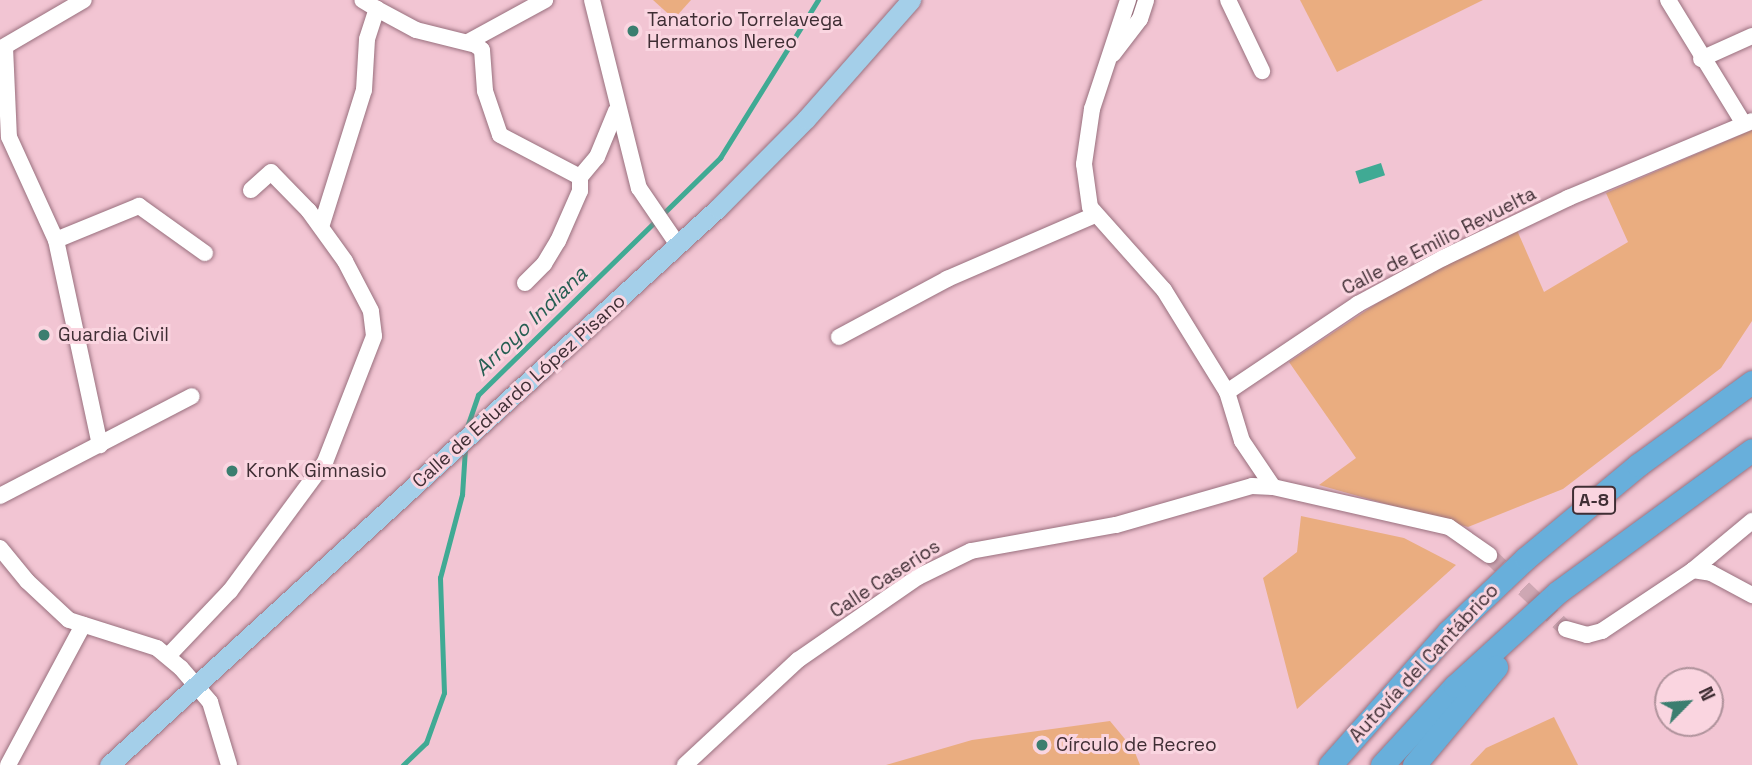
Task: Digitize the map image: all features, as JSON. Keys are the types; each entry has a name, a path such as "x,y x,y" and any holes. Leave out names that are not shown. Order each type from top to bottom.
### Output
{"highway":[{"name":"Autovía del Cantábrico","path":"1330,765 1448,632 1584,508 1752,382"},
{"name":"Autovía del Cantábrico","path":"1382,765 1455,686 1550,599 1752,450"},
{"path":"1413,765 1452,714 1538,624 1721,472"},
{"path":"1315,765 1391,680 1448,632"}],"main road":[{"name":"Calle de Eduardo López Pisano","path":"109,765 678,245 806,119 912,0"}],"street":[{"path":"84,0 3,48 9,137 56,240 100,445"},
{"path":"362,0 416,30 475,46 545,0"},
{"path":"592,0 616,111 639,188 652,213 678,245"},
{"path":"1128,0 1092,109 1084,164 1090,207 1164,290 1227,392 1242,441 1273,487"},
{"path":"1108,60 1140,19 1146,0"},
{"path":"1228,0 1262,71"},
{"name":"Calle de Emilio Revuelta","path":"1227,392 1380,291 1443,258 1568,198 1748,123 1701,60 1668,0"},
{"path":"321,227 364,90 367,39 377,9"},
{"path":"1701,60 1752,36"},
{"path":"475,46 485,91 500,135 580,177"},
{"path":"525,283 544,264 558,241 580,191 580,177 597,157 616,111"},
{"path":"168,656 230,591 326,462 374,336 371,311 321,227 271,172 251,190"},
{"path":"56,240 139,206 205,253"},
{"path":"839,337 947,279 1095,215"},
{"path":"0,496 192,396"},
{"name":"Calle Caserios","path":"684,765 797,660 946,562 971,551 1031,538 1115,525 1237,488 1273,487 1449,527 1489,555"},
{"path":"1566,629 1587,635 1609,628 1693,570 1752,521"},
{"path":"0,548 57,611 83,625 137,640 168,656 197,684 210,702 229,765"},
{"path":"1693,570 1711,573 1752,596"},
{"path":"8,765 83,625"}],"shaded area":[{"path":"653,0 691,0 674,19"},
{"path":"1300,0 1483,0 1337,72"},
{"path":"1752,130 1752,321 1721,368 1563,489 1468,527 1319,485 1356,458 1289,362 1385,298 1516,228 1544,292 1628,242 1606,193"},
{"path":"1381,163 1385,175 1359,184 1355,171"},
{"path":"1301,516 1404,538 1456,565 1297,709 1263,578 1297,552"},
{"path":"1554,717 1578,765 1470,765 1486,748"},
{"name":"Círculo de Recreo","path":"1110,721 1134,750 1140,765 886,765 972,740"}],"waterway":[{"name":"Arroyo Indiana","path":"466,430 478,395 720,158 818,0"},
{"name":"Arroyo Indiana","path":"403,765 426,743 444,693 440,578 462,495 465,449"}],"tunnel":[{"path":"1489,555 1566,629"}],"place":[{"name":"Tanatorio Torrelavega Hermanos Nereo","path":"633,31"},
{"name":"Guardia Civil","path":"44,335"},
{"name":"KronK Gimnasio","path":"232,471"},
{"name":"Círculo de Recreo","path":"1042,745"}]}
